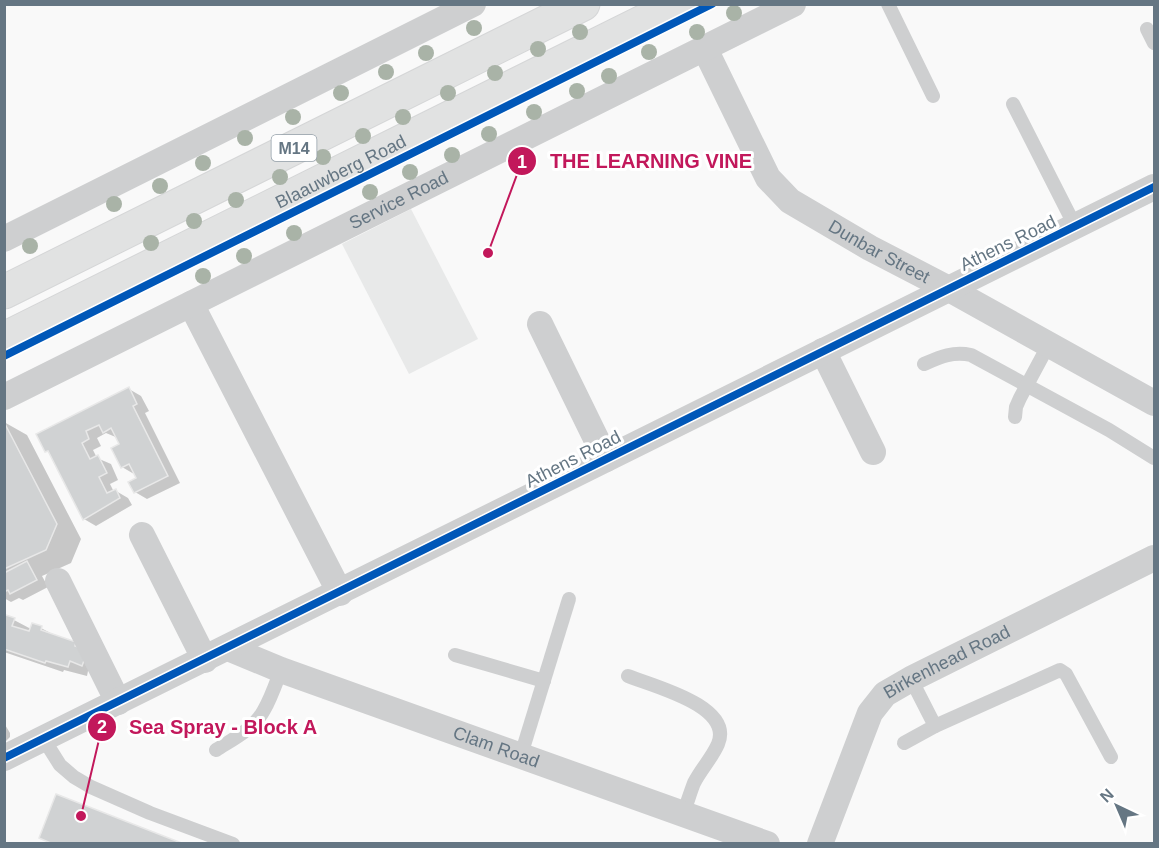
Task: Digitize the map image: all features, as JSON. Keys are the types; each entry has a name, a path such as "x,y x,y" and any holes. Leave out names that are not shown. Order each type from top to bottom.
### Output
{"main road":[{"name":"M14","path":"4,292 583,4"},
{"name":"Blaauwberg Road","path":"4,339 679,4"}],"street":[{"path":"4,239 473,4"},
{"name":"Service Road","path":"4,396 793,4"},
{"name":"Dunbar Street","path":"705,48 768,178 779,191 810,214 1155,403"},
{"name":"Athens Road","path":"4,758 1155,187"},
{"path":"191,304 340,593"},
{"path":"540,324 606,459"},
{"path":"823,351 873,452"},
{"path":"142,535 205,660"},
{"name":"Birkenhead Road","path":"820,843 870,713 885,694 1155,558"},
{"path":"58,581 118,702"},
{"name":"Clam Road","path":"228,648 281,670 767,843"}],"lane":[{"path":"888,4 933,96"},
{"path":"1147,29 1155,43"},
{"path":"1013,104 1075,226"},
{"path":"1015,417 1016,407 1049,344"},
{"path":"924,364 946,354 962,353 971,356 1155,458"},
{"path":"521,756 570,599"},
{"path":"454,655 544,681"},
{"path":"216,750 244,732 259,718 281,670"},
{"path":"903,743 935,726 1060,670 1066,674 1111,757"},
{"path":"628,676 694,703 711,713 720,725 719,742 695,782 683,814"},
{"path":"911,679 935,726"},
{"path":"43,738 60,765 91,787 150,813 233,843"}],"shaded area":[{"path":"411,209 478,339 409,374 342,244"}],"building":[{"path":"129,387 137,404 133,406 168,476 134,493 128,482 136,478 129,464 121,468 111,448 119,444 111,428 103,433 99,425 86,431 89,439 82,443 90,459 98,455 107,473 99,477 107,493 116,489 120,498 83,520 48,451 45,452 36,434"},
{"path":"4,422 57,524 46,550 4,569"},
{"path":"27,561 37,580 10,594 8,590 4,592 4,573"},
{"path":"4,616 15,618 12,626 29,631 32,623 42,626 41,630 76,642 75,646 88,650 82,666 70,661 68,667 46,661 45,663 4,649"},
{"path":"56,794 184,844 53,844 39,838"}],"cycle path":[{"path":"4,356 712,4"},
{"path":"4,758 1154,187"}],"place":[{"name":"THE LEARNING VINE","path":"488,253"},
{"name":"Sea Spray - Block A","path":"81,816"}]}
